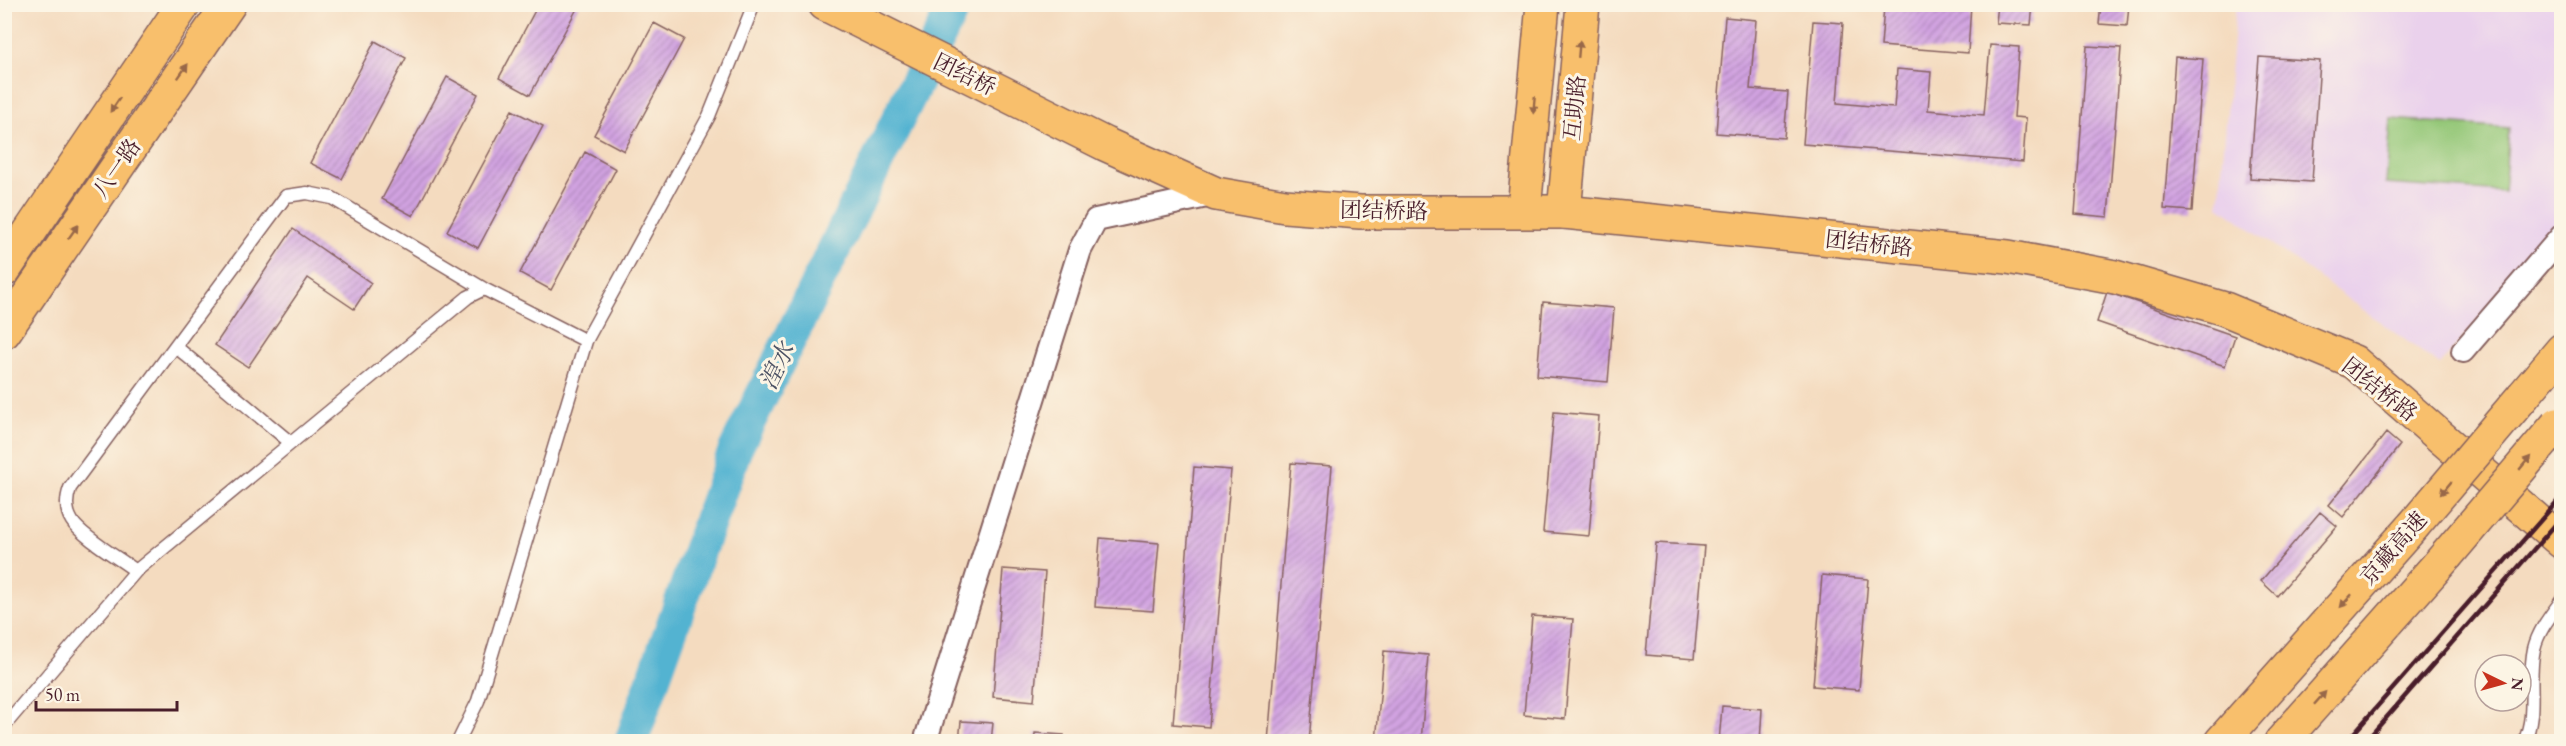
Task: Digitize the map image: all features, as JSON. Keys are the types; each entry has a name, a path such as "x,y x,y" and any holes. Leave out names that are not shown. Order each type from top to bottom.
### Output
{"main road":[{"name":"八一路","path":"9,254 183,4"},
{"name":"八一路","path":"4,332 229,4"},
{"name":"团结桥","path":"825,4 1105,144"},
{"name":"互助路","path":"1524,210 1543,4"},
{"name":"互助路","path":"1564,212 1583,4"},
{"name":"团结桥路","path":"1105,144 1216,194 1285,206 1360,212 1524,210 1564,212 2008,257 2115,277 2224,309 2354,362 2562,542"},
{"name":"京藏高速","path":"2221,741 2413,526 2562,350"},
{"name":"京藏高速","path":"2281,741 2446,556 2560,422"}],"street":[{"path":"926,741 1080,250 1096,220 1216,194"},
{"path":"2463,351 2562,236"},
{"path":"9,254 46,270"}],"lane":[{"path":"458,741 478,701 586,341 709,116 754,4"},
{"path":"136,571 76,526 68,513 67,496 285,196 307,193 332,198 484,289 586,341"},
{"path":"4,726 136,571 468,297 484,289"},
{"path":"175,346 291,443"},
{"path":"2524,741 2530,728 2534,649 2544,625 2562,600"}],"shaded area":[{"path":"2236,5 2561,5 2561,221 2440,365 2219,206"}],"green space":[{"path":"2391,119 2509,128 2504,192 2386,184"}],"building":[{"path":"1907,4 1971,4 1968,53 1881,46 1884,6 1907,8"},
{"path":"1998,4 2033,4 2031,25 1996,23"},
{"path":"2101,4 2129,4 2127,26 2099,24"},
{"path":"538,5 579,5 530,95 499,78"},
{"path":"1725,17 1756,20 1750,89 1788,92 1784,138 1716,133"},
{"path":"1813,21 1843,23 1837,103 1894,108 1897,69 1931,72 1928,110 1984,115 1990,45 2019,47 2014,117 2026,118 2023,162 1803,144"},
{"path":"654,23 684,39 624,151 594,135"},
{"path":"375,41 406,58 342,179 310,163"},
{"path":"2087,46 2121,48 2108,217 2075,214"},
{"path":"2175,57 2203,59 2192,211 2164,209"},
{"path":"2259,57 2320,61 2312,182 2250,178"},
{"path":"447,77 478,94 413,216 382,199"},
{"path":"512,110 543,126 478,248 447,231"},
{"path":"585,152 616,169 551,290 520,273"},
{"path":"293,229 371,283 354,309 308,278 248,367 215,345"},
{"path":"2107,292 2235,336 2225,366 2097,322"},
{"path":"1543,302 1614,308 1608,382 1537,376"},
{"path":"1554,412 1599,416 1589,536 1543,532"},
{"path":"2386,433 2400,445 2343,517 2329,505"},
{"path":"1291,463 1332,466 1309,742 1268,742"},
{"path":"1194,467 1231,470 1209,727 1173,724"},
{"path":"2320,512 2337,526 2277,596 2261,581"},
{"path":"1100,538 1159,543 1153,611 1095,607"},
{"path":"1656,543 1704,546 1694,659 1646,655"},
{"path":"1003,569 1045,572 1034,701 993,697"},
{"path":"1822,575 1868,579 1859,690 1813,686"},
{"path":"1532,616 1573,619 1565,719 1524,715"},
{"path":"1384,651 1428,655 1421,742 1376,742"},
{"path":"1722,706 1762,709 1760,742 1719,742"},
{"path":"961,721 993,723 991,742 959,742"},
{"path":"1035,733 1064,735 1063,742 1034,742"}],"waterway":[{"name":"湟水","path":"631,742 735,450 955,4"}],"railway":[{"path":"2346,742 2562,496"},
{"path":"2365,742 2562,517"}]}
